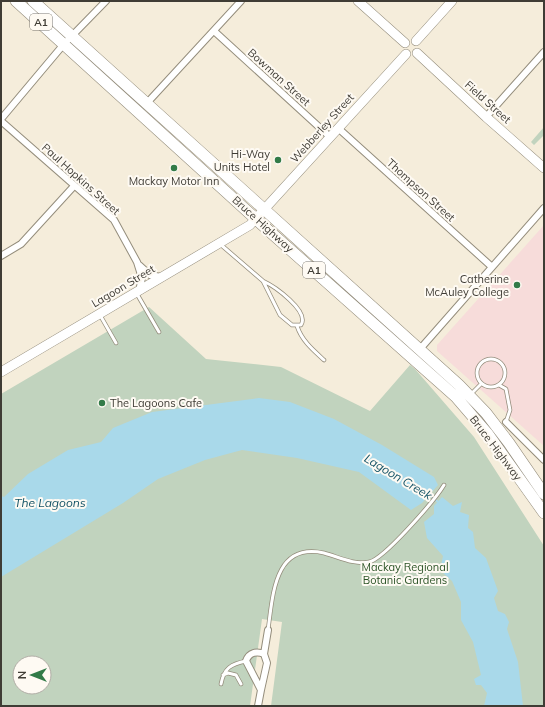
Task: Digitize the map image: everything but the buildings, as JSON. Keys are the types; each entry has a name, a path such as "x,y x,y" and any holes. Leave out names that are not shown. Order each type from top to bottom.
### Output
{"highway":[{"name":"Bruce Highway","path":"16,1 147,103 420,349 469,396 509,443 540,492 543,510"},
{"name":"Bruce Highway","path":"33,1 69,41 257,219 456,397 540,492"}],"street":[{"path":"1,120 69,41 106,1"},
{"path":"147,103 241,1"},
{"path":"358,1 405,43"},
{"path":"416,41 452,1"},
{"name":"Bowman Street","path":"214,32 330,137"},
{"path":"411,40 416,41 419,48 417,53 411,56 406,54 403,49 405,43 411,40"},
{"path":"486,117 544,52"},
{"name":"Field Street","path":"417,53 544,168"},
{"name":"Webberley Street","path":"257,219 406,54"},
{"name":"Paul Hopkins Street","path":"1,120 114,220 137,262 142,278 137,292"},
{"name":"Thompson Street","path":"338,128 492,267"},
{"path":"1,256 21,244 74,186"},
{"path":"420,349 544,208"},
{"name":"Lagoon Street","path":"1,372 247,227 257,219"},
{"name":"Paul Hopkins Street","path":"137,262 147,273 161,277"},
{"path":"506,422 544,460"},
{"path":"258,706 267,663 264,654 268,630"},
{"path":"261,690 246,661 248,656 254,653 264,654"}],"lane":[{"path":"220,243 263,281 273,285 301,311 303,322 296,326 292,326 280,315 263,281"},
{"path":"137,292 159,332"},
{"path":"99,314 116,342"},
{"path":"296,326 299,334 308,345 324,360"},
{"path":"499,385 505,377 502,364 493,359 484,361 477,369 478,378 481,384 488,387 499,385 506,389 510,407 510,413 506,422"},
{"path":"469,396 481,384"},
{"path":"268,630 278,573 287,561 298,554 312,552 360,563 370,562 380,556 432,502 444,485"},
{"path":"221,684 223,675 229,666 246,661"},
{"path":"223,675 228,673 236,675 241,684"}],"shaded area":[{"name":"Catherine McAuley College","path":"544,225 544,446 437,351 437,345"}],"green space":[{"path":"544,127 544,135 534,145 531,142"},
{"name":"Mackay Regional Botanic Gardens","path":"149,307 206,359 281,367 370,411 410,365 474,437 544,546 544,706 271,706 282,622 262,619 250,706 1,706 1,394"}],"water":[{"name":"The Lagoons","path":"259,398 290,402 334,419 382,445 434,477 438,485 422,503 411,510 359,472 297,458 242,450 205,460 158,479 123,503 1,577 1,496 4,497 28,474 68,450 101,442 113,428 152,412"},
{"path":"442,497 453,506 462,502 460,512 469,515 468,528 473,532 475,548 486,558 498,591 494,598 498,611 505,614 509,622 507,629 518,662 523,706 484,706 487,693 481,685 476,685 474,679 481,675 473,642 461,620 461,602 452,581 440,570 443,556 427,538 424,522 434,514 434,506"}],"waterway":[{"name":"Lagoon Creek","path":"429,494 439,503"}],"place":[{"name":"Hi-Way Units Hotel","path":"278,160"},
{"name":"Mackay Motor Inn","path":"174,168"},
{"name":"Catherine McAuley College","path":"517,285"},
{"name":"The Lagoons Cafe","path":"102,403"}]}
